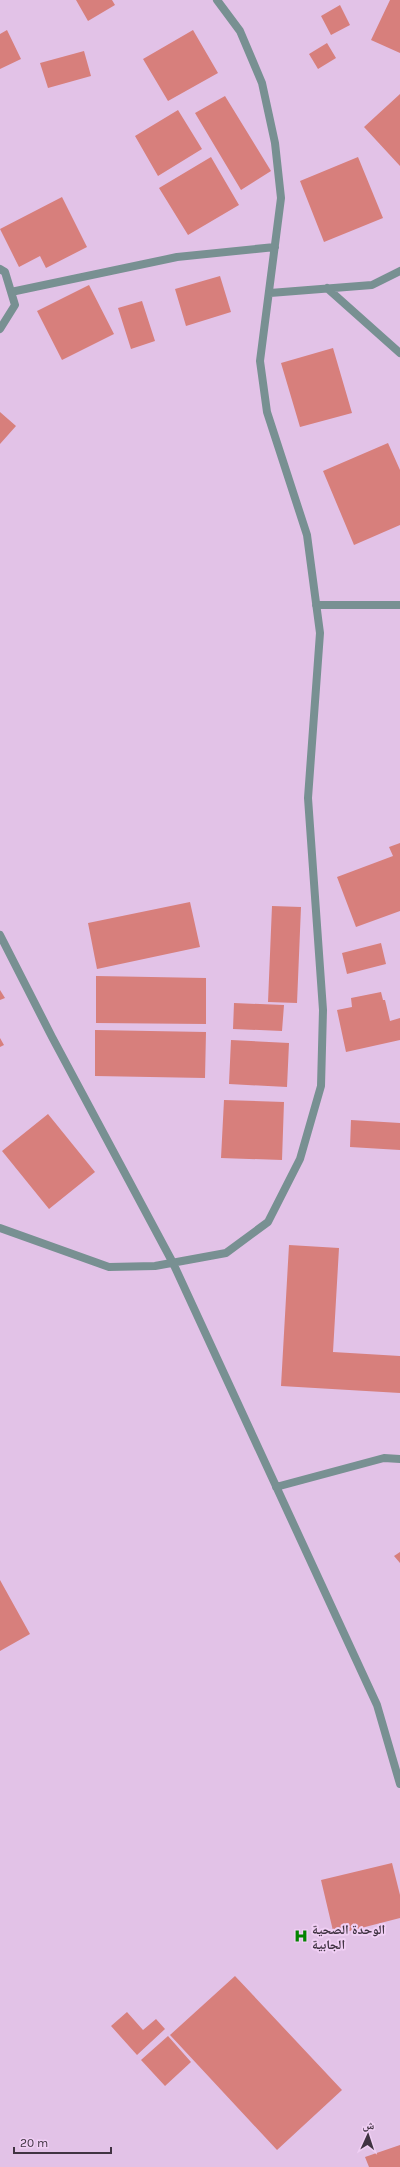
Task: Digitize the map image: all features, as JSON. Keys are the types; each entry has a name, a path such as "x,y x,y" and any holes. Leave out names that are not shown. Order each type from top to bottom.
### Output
{"street":[{"path":"0,1228 109,1267 155,1266 226,1253 268,1222 300,1159 321,1086 323,1010 308,798 320,633 307,535 268,412 260,361 270,293 281,198 275,143 262,83 240,31 217,0"},
{"path":"11,292 176,257 275,247"},
{"path":"0,269 5,272 15,305 0,329"},
{"path":"270,293 372,285 400,271"},
{"path":"327,288 400,353"},
{"path":"316,605 400,605"},
{"path":"0,935 55,1044 173,1263 377,1705 400,1784"},
{"path":"276,1487 384,1458 400,1459"}],"building":[{"path":"76,0 112,0 115,5 88,21"},
{"path":"390,0 400,0 400,53 371,40"},
{"path":"340,5 350,25 331,35 321,16"},
{"path":"7,30 21,59 0,69 0,34"},
{"path":"193,30 218,73 168,101 143,59"},
{"path":"327,43 336,58 318,69 309,54"},
{"path":"84,51 91,76 48,88 40,63"},
{"path":"400,94 400,166 364,127"},
{"path":"225,96 271,171 241,190 195,113"},
{"path":"178,110 202,149 158,176 135,136"},
{"path":"211,157 239,205 188,235 159,188"},
{"path":"358,157 383,218 324,242 300,181"},
{"path":"62,197 87,247 46,268 40,256 19,267 0,229"},
{"path":"220,276 231,312 186,326 175,289"},
{"path":"89,285 114,334 62,360 37,311"},
{"path":"142,301 155,341 131,349 118,308"},
{"path":"333,348 352,413 300,427 281,363"},
{"path":"0,412 16,426 0,444"},
{"path":"388,443 400,470 400,525 354,545 323,471"},
{"path":"400,843 400,911 356,927 337,877 393,856 389,847"},
{"path":"190,902 200,947 97,969 88,923"},
{"path":"272,906 301,907 297,1003 268,1002"},
{"path":"381,943 386,964 347,974 342,953"},
{"path":"96,976 206,978 206,1024 96,1023"},
{"path":"0,990 5,998 0,1000"},
{"path":"381,992 383,1000 385,1000 390,1021 400,1018 400,1040 346,1052 337,1010 352,1007 351,998"},
{"path":"234,1003 284,1005 282,1031 233,1029"},
{"path":"95,1030 206,1032 205,1078 95,1076"},
{"path":"0,1038 4,1045 0,1047"},
{"path":"231,1040 289,1043 287,1087 229,1084"},
{"path":"224,1100 284,1102 282,1160 221,1158"},
{"path":"48,1114 95,1172 49,1209 2,1151"},
{"path":"351,1120 400,1123 400,1150 350,1147"},
{"path":"289,1245 339,1248 333,1352 400,1356 400,1393 281,1386"},
{"path":"400,1552 400,1563 394,1556"},
{"path":"0,1580 30,1634 0,1651"},
{"path":"392,1863 400,1895 400,1918 334,1935 321,1880"},
{"path":"235,1976 342,2090 277,2150 170,2035"},
{"path":"127,2012 143,2030 156,2019 165,2029 137,2055 111,2026"},
{"path":"168,2036 191,2062 165,2086 141,2060"},
{"path":"400,2145 400,2167 369,2167 365,2157"}],"place":[{"name":"الوحدة الصحية الجابية","path":"301,1936"}]}
